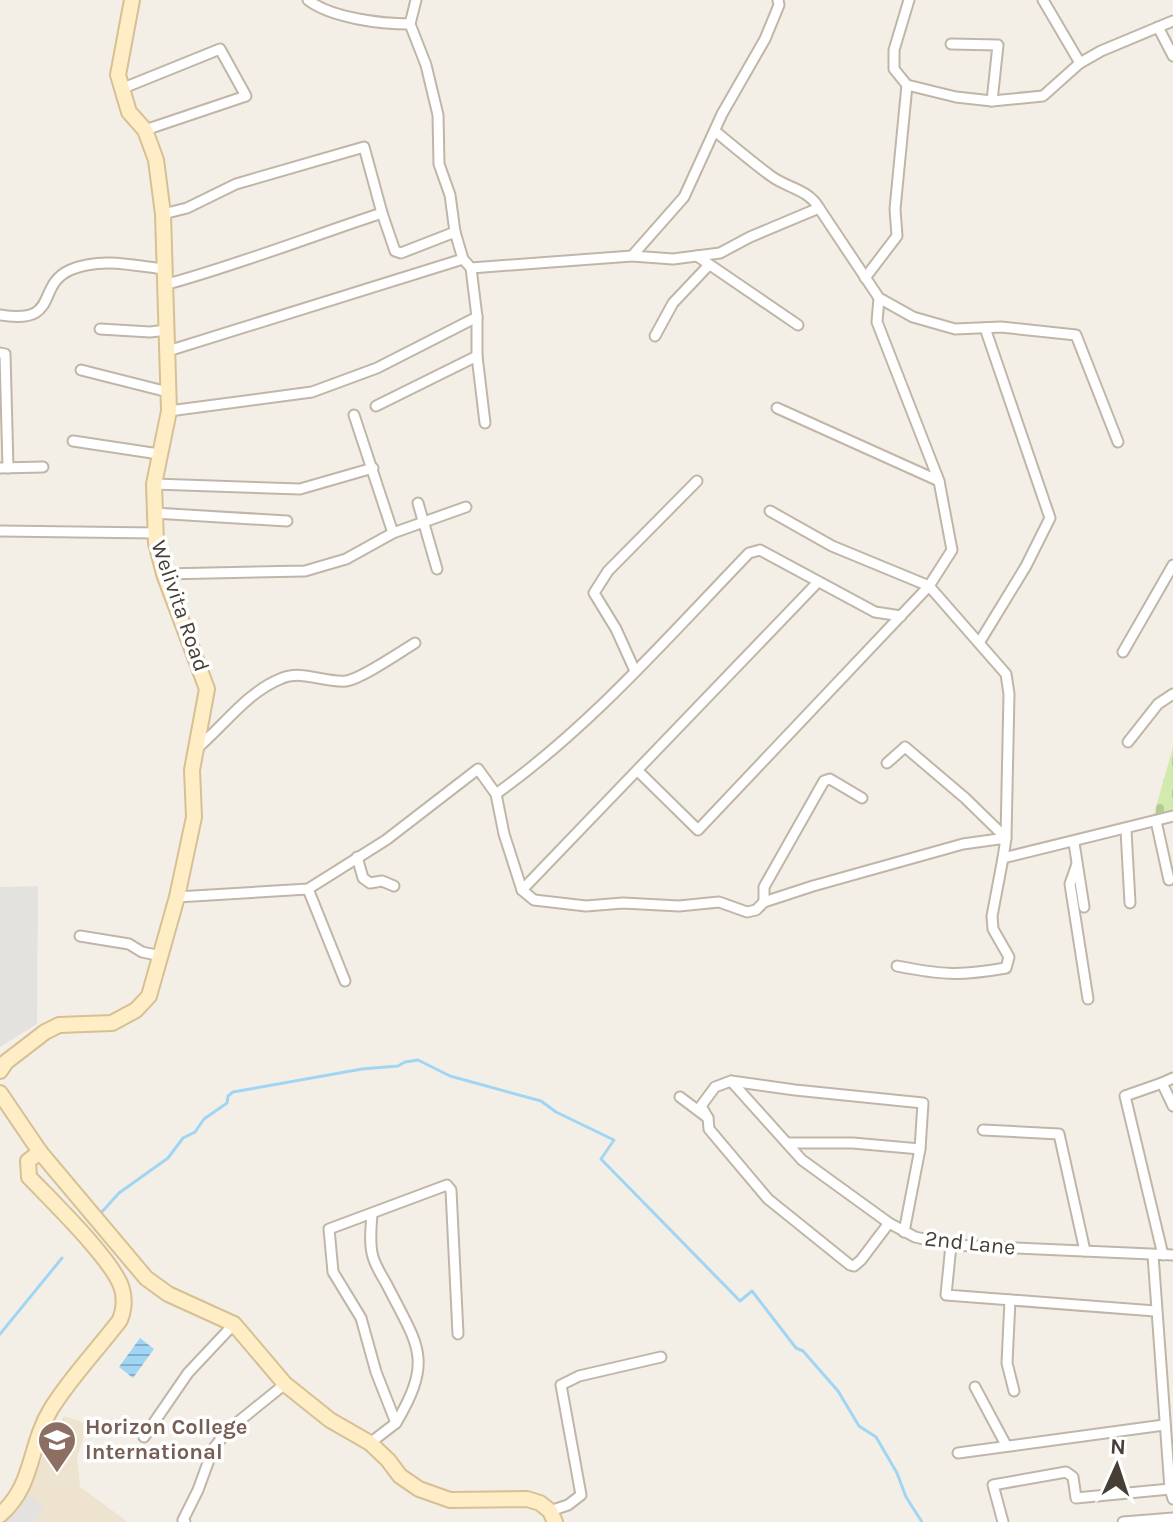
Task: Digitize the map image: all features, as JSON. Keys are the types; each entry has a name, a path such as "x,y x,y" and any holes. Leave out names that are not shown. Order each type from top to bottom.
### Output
{"street":[{"name":"Welivita Road","path":"0,1070 45,1032 59,1025 112,1023 136,1010 149,996 177,897 194,817 192,770 206,683 164,574 155,533 154,484 169,411 163,214 156,160 145,130 129,112 121,89 119,61 132,0"},
{"path":"308,0 318,8 386,24 410,24"},
{"path":"416,0 410,24 426,65 438,115 439,164 450,195 455,232 463,259 471,268 485,423"},
{"path":"632,256 684,197 722,114 765,39 779,5 778,0"},
{"path":"909,0 894,50 894,69 907,85 956,97 992,101 1043,96 1080,63 1173,21"},
{"path":"1043,0 1080,63"},
{"path":"1158,27 1173,56"},
{"path":"951,44 998,45 992,101"},
{"path":"121,89 220,49 246,96 145,130"},
{"path":"865,278 897,236 895,209 907,85"},
{"path":"715,131 775,179 813,199 879,298 913,317 955,329 1001,327 1076,335 1118,442"},
{"path":"163,214 187,208 236,184 364,147 395,251 401,253 455,232"},
{"path":"471,268 632,256 673,259 720,253 819,208"},
{"path":"164,285 225,269 286,244 382,213"},
{"path":"697,256 798,325"},
{"path":"168,351 463,259"},
{"path":"0,315 17,318 41,311 57,281 74,268 104,262 163,269"},
{"path":"655,336 673,303 709,265"},
{"path":"638,771 698,830 929,586 952,550 939,481 877,322 879,298"},
{"path":"169,411 312,392 377,368 477,317"},
{"path":"979,643 1026,566 1050,518 985,328"},
{"path":"100,329 167,330"},
{"path":"0,353 5,354 4,468 43,467"},
{"path":"376,406 477,356"},
{"path":"81,370 168,392"},
{"path":"777,408 939,481"},
{"path":"354,415 393,533"},
{"path":"73,441 159,454"},
{"path":"154,484 300,489 373,468"},
{"path":"635,671 616,629 594,593 608,571 697,481"},
{"path":"418,503 437,569"},
{"path":"164,574 305,571 346,559 393,533 466,507"},
{"path":"770,511 832,546 929,586 1006,674 1009,694 1006,838 992,916 993,929 1009,957 1006,968 968,975 945,975 897,966"},
{"path":"154,513 287,521"},
{"path":"0,531 155,533"},
{"path":"496,794 538,764 597,712 749,553 760,550 875,612 901,616"},
{"path":"1123,652 1173,565"},
{"path":"522,890 818,582"},
{"path":"195,750 264,687 282,678 302,674 333,681 350,680 415,643"},
{"path":"1128,742 1158,704 1173,694"},
{"path":"887,763 905,747 1006,838"},
{"path":"177,897 308,889 386,840 478,769 496,794 504,834 522,890 534,900 586,906 623,903 679,906 719,902 747,912 756,910 764,902 813,886 963,844 1006,838"},
{"path":"764,902 764,887 824,781 830,779 862,798"},
{"path":"1003,858 1074,843 1173,816"},
{"path":"1156,821 1169,880"},
{"path":"1126,830 1130,903"},
{"path":"1074,843 1084,907"},
{"path":"357,857 363,878 370,883 382,881 394,886"},
{"path":"1077,864 1070,884 1088,999"},
{"path":"308,889 345,981"},
{"path":"80,936 129,944 142,952 161,956"},
{"path":"1003,1522 993,1485 1066,1472 1073,1477 1076,1498 1171,1489 1155,1311 1163,1255 1125,1096 1173,1078"},
{"path":"889,1223 861,1260 854,1266 850,1265 768,1199 709,1129 708,1118 701,1106 715,1087 731,1081 923,1103 920,1149 904,1232"},
{"name":"2nd Lane","path":"731,1081 802,1160 889,1223 915,1237 951,1245 1163,1255"},
{"path":"1162,1083 1173,1106"},
{"path":"0,1093 40,1152 146,1278 168,1294 234,1324 285,1384 330,1420 370,1443 400,1476 435,1496 450,1500 527,1499 540,1503 552,1516 581,1495 561,1385 579,1376 661,1357"},
{"path":"680,1097 708,1118"},
{"path":"983,1130 1059,1134 1085,1251"},
{"path":"787,1143 853,1143 920,1149"},
{"path":"0,1515 19,1495 25,1483 35,1444 51,1410 120,1320 124,1309 122,1287 108,1263 28,1173 28,1161 40,1152"},
{"path":"396,1423 376,1372 361,1318 333,1272 329,1229 447,1185 451,1190 458,1334"},
{"path":"370,1443 396,1423 412,1396 418,1374 418,1346 373,1258 370,1241 372,1214"},
{"path":"951,1245 946,1295 1155,1311"},
{"path":"1010,1300 1007,1363 1014,1391"},
{"path":"144,1437 188,1373 234,1324"},
{"path":"185,1522 183,1520 213,1449 228,1430 285,1384"},
{"path":"975,1387 1006,1445"},
{"path":"958,1453 1167,1419"},
{"path":"1123,1522 1173,1518"}],"shaded area":[{"path":"38,886 37,1024 0,1047 0,887"},
{"name":"Horizon College International","path":"64,1416 88,1424 77,1458 80,1487 128,1522 2,1522 17,1507"},
{"path":"62,1424 75,1430 67,1446 62,1445 57,1457 48,1453"},
{"path":"27,1493 44,1508 35,1522 6,1522"}],"green space":[{"path":"1173,747 1173,813 1153,818"}],"water":[{"path":"140,1338 154,1349 133,1378 119,1367"}],"waterway":[{"path":"100,1214 119,1193 168,1158 183,1138 195,1132 204,1119 227,1103 228,1096 233,1092 362,1069 398,1066 418,1060 450,1076 541,1101 556,1112 614,1140 601,1159 740,1301 752,1291 796,1348 803,1351 838,1391 859,1426 876,1437 922,1522"},
{"path":"0,1334 62,1258"}],"place":[{"name":"Horizon College International","path":"57,1474"}]}
